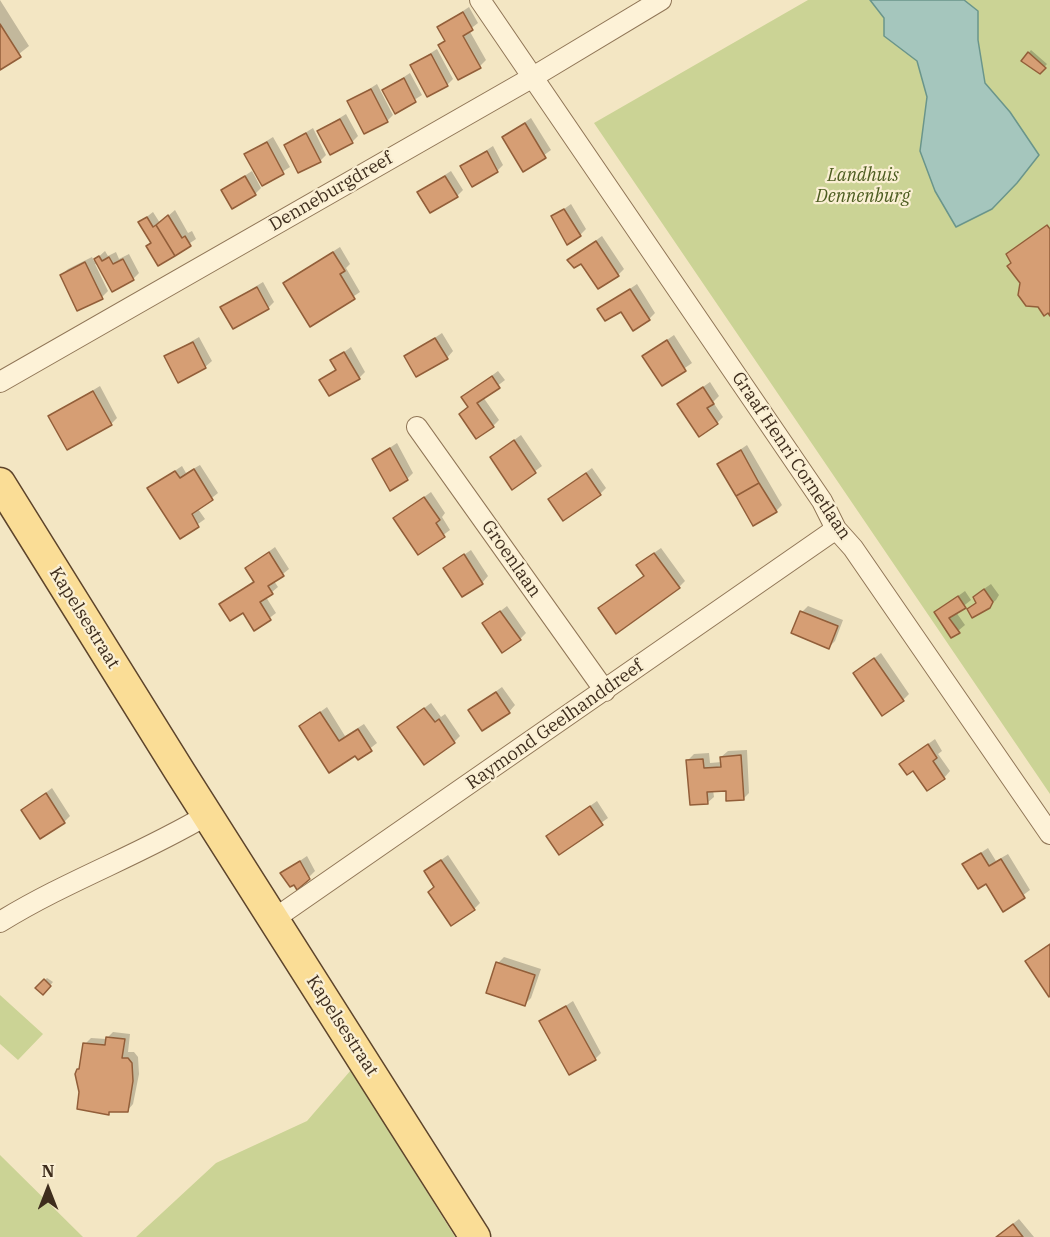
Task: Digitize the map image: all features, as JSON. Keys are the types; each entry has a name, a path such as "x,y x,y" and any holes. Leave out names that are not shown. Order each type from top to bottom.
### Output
{"main road":[{"name":"Kapelsestraat","path":"0,483 273,920 475,1237"}],"street":[{"name":"Graaf Henri Cornetlaan","path":"480,0 822,501 836,529 853,548 1050,834"},
{"name":"Denneburgdreef","path":"0,382 533,77 661,0"},
{"name":"Groenlaan","path":"417,427 605,691"},
{"name":"Raymond Geelhanddreef","path":"273,920 836,529"},
{"path":"0,922 102,867 160,843 207,815"}],"green space":[{"name":"Landhuis Dennenburg","path":"808,0 1050,0 1050,794 594,123"},
{"path":"0,995 43,1034 18,1060 0,1044"},
{"path":"351,1070 455,1237 136,1237 216,1163 307,1121"},
{"path":"0,1155 83,1237 0,1237"}],"water":[{"path":"870,0 964,0 978,11 978,40 985,83 1010,112 1039,155 992,209 956,227 935,191 920,151 927,97 917,61 884,36 884,18"}],"building":[{"path":"463,12 473,30 463,36 481,68 458,80 438,45 445,41 437,27"},
{"path":"0,24 21,57 0,70"},
{"path":"1028,52 1046,68 1040,74 1021,61"},
{"path":"431,54 448,86 427,97 410,65"},
{"path":"404,78 416,102 395,114 382,90"},
{"path":"371,89 388,122 364,134 347,101"},
{"path":"340,119 353,143 330,155 317,131"},
{"path":"525,123 546,158 523,172 502,137"},
{"path":"306,133 321,162 298,173 284,145"},
{"path":"267,142 284,174 262,186 244,154"},
{"path":"487,151 498,172 472,187 460,166"},
{"path":"245,176 256,195 232,209 221,190"},
{"path":"445,176 458,197 430,213 417,192"},
{"path":"564,209 581,236 567,245 551,216"},
{"path":"168,215 182,238 185,236 191,246 175,256 156,225"},
{"path":"147,217 153,227 156,225 175,256 158,266 146,246 151,243 138,222"},
{"path":"1047,225 1050,229 1050,316 1048,313 1044,316 1038,307 1026,306 1018,295 1020,283 1007,266 1011,263 1006,254"},
{"path":"596,241 619,276 598,289 581,264 574,268 567,260"},
{"path":"333,252 345,271 340,274 355,299 310,327 283,283"},
{"path":"99,256 102,261 109,257 113,264 123,259 134,280 112,292 94,259"},
{"path":"85,262 103,299 77,311 60,275"},
{"path":"257,287 269,309 233,329 220,307"},
{"path":"630,289 650,320 633,331 621,312 605,321 597,309"},
{"path":"435,338 448,359 416,377 404,356"},
{"path":"667,340 686,371 662,386 642,356"},
{"path":"193,342 206,368 178,383 164,356"},
{"path":"344,352 360,379 329,396 319,380 336,370 330,360"},
{"path":"492,376 500,388 477,403 494,427 476,439 459,414 468,407 461,397"},
{"path":"703,387 714,404 707,408 718,424 699,437 677,404"},
{"path":"93,391 112,425 67,450 48,416"},
{"path":"514,440 536,473 512,490 490,457"},
{"path":"390,448 408,480 390,491 372,459"},
{"path":"741,450 759,483 736,496 717,464"},
{"path":"194,469 213,500 192,514 199,527 180,539 147,488 175,471 180,478"},
{"path":"586,473 601,495 563,521 548,499"},
{"path":"759,483 777,512 753,526 736,496"},
{"path":"424,497 440,520 436,523 445,537 418,555 393,518"},
{"path":"269,552 284,576 268,586 273,594 260,602 271,620 254,631 243,613 230,621 219,604 254,582 245,568"},
{"path":"654,553 680,588 616,634 598,608 644,576 636,565"},
{"path":"464,554 483,584 462,597 443,568"},
{"path":"984,589 993,602 990,608 972,618 967,609 976,603 973,597"},
{"path":"958,596 966,608 949,618 960,633 951,638 934,612"},
{"path":"500,611 521,640 502,653 482,623"},
{"path":"800,611 838,626 829,649 791,633"},
{"path":"874,658 904,701 882,716 853,673"},
{"path":"496,692 510,713 482,731 468,710"},
{"path":"424,708 435,722 439,719 455,743 424,765 397,727"},
{"path":"320,712 339,741 358,729 372,751 358,760 355,756 329,773 299,726"},
{"path":"928,744 937,758 933,761 945,779 927,791 913,771 907,775 899,764"},
{"path":"741,755 744,800 726,801 726,791 707,792 708,804 690,805 686,760 703,759 704,768 721,767 720,757"},
{"path":"46,793 65,823 40,839 21,810"},
{"path":"590,806 603,825 559,855 546,836"},
{"path":"981,853 989,866 1001,859 1025,898 1003,912 986,884 978,889 962,864"},
{"path":"441,860 475,910 451,926 428,892 434,887 424,871"},
{"path":"300,861 310,879 297,890 294,885 290,887 280,873"},
{"path":"1050,944 1050,996 1049,997 1025,961"},
{"path":"496,962 535,975 525,1006 486,993"},
{"path":"44,979 51,986 43,995 35,988"},
{"path":"566,1006 596,1060 569,1075 539,1021"},
{"path":"106,1037 125,1039 122,1058 128,1058 132,1063 133,1081 128,1112 109,1112 109,1115 77,1109 79,1092 75,1074 79,1069 83,1043 105,1045"},
{"path":"1013,1224 1023,1237 996,1237"}]}
